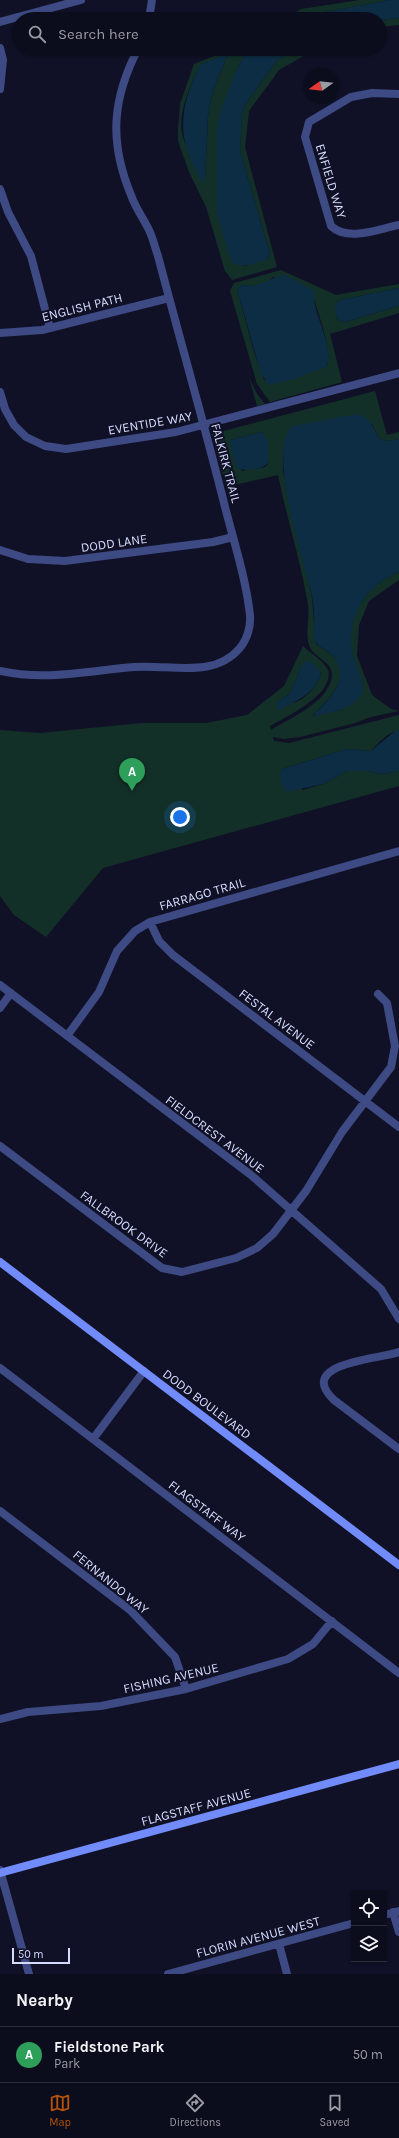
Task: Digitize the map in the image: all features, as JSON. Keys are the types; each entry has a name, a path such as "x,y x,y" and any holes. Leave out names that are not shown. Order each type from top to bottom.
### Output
{"street":[{"path":"37,12 81,0"},
{"path":"150,12 152,0"},
{"path":"0,22 12,19"},
{"path":"0,48 3,60 0,89"},
{"name":"FALKIRK TRAIL","path":"0,671 20,675 52,676 135,666 205,667 222,664 239,650 249,630 250,617 247,600 232,537 204,426 169,298 149,231 131,196 119,162 115,122 120,92 135,56"},
{"name":"ENFIELD WAY","path":"399,94 372,93 351,97 309,122 305,137 331,226 339,233 350,234 399,225"},
{"path":"0,189 8,212 31,256 50,328"},
{"name":"ENGLISH PATH","path":"0,333 28,332 50,328 169,298"},
{"name":"EVENTIDE WAY","path":"0,392 5,409 14,425 26,437 45,446 66,449 176,432 204,426 399,373"},
{"name":"DODD LANE","path":"0,550 28,559 65,561 213,542 232,537"},
{"name":"FARRAGO TRAIL","path":"68,1036 100,992 117,951 135,931 150,922 399,851"},
{"name":"FESTAL AVENUE","path":"150,922 159,941 173,955 399,1127"},
{"name":"FIELDCREST AVENUE","path":"0,985 251,1175 381,1289 399,1319"},
{"path":"0,1008 11,993"},
{"name":"FALLBROOK DRIVE","path":"0,1146 154,1263 172,1271 191,1270 247,1254 266,1242 291,1210 306,1190 330,1150 388,1072 395,1053 387,1003 378,994"},
{"name":"DODD BOULEVARD","path":"0,1262 399,1565"},
{"path":"399,1352 385,1357 363,1358 346,1364 324,1378 323,1384 327,1393 334,1400 399,1449"},
{"name":"FLAGSTAFF WAY","path":"0,1368 399,1673"},
{"path":"93,1439 144,1371"},
{"name":"FERNANDO WAY","path":"0,1510 130,1610 175,1657 186,1689"},
{"name":"FISHING AVENUE","path":"0,1719 28,1712 101,1706 186,1689 288,1660 313,1644 332,1621"},
{"name":"FLAGSTAFF AVENUE","path":"0,1872 399,1764"},
{"path":"0,1872 29,1974"},
{"path":"396,1911 399,1932"},
{"name":"FLORIN AVENUE WEST","path":"168,1974 351,1924"},
{"path":"279,1944 287,1974"}],"green space":[{"path":"360,0 390,0 325,12 296,12 301,9"},
{"path":"399,18 399,25 387,26 387,19"},
{"path":"214,56 244,56 235,73 244,266 268,259 270,254 240,151 242,114 245,105 277,60 285,56 304,56 279,70 249,111 245,147 277,267 232,280 225,271 206,207 189,172 178,141 180,104 194,64","holes":["227,57 213,91 208,115 205,181 185,143 181,128 181,119 189,90 201,64"]},
{"path":"281,270 336,295 399,284 399,288 341,300 335,303 335,313 338,320 345,322 399,306 399,313 330,334 342,382 270,402 257,384 230,291 234,283","holes":["273,277 314,299 322,323 328,351 327,366 264,380 254,352 237,289 242,285 255,286 262,284"]},
{"path":"249,377 257,394 265,404 257,406"},
{"path":"375,391 387,435 399,432 399,439 386,441 379,438 372,424 283,452 283,471 312,598 316,644 332,655 338,663 340,672 340,680 336,688 325,703 312,716 341,710 362,683 353,658 350,640 351,627 355,615 360,604 377,585 399,572 399,580 369,601 359,625 357,656 372,695 391,709 399,711 371,717 355,723 300,737 284,739 273,737 274,741 289,743 399,715 399,731 387,735 371,751 347,749 282,769 303,790 323,784 347,771 366,771 383,774 399,771 399,786 103,868 46,937 14,915 0,896 0,730 40,733 141,723 206,723 247,715 284,686 303,646 326,667 328,670 328,679 324,688 317,696 308,704 270,726 271,730 313,704 327,690 331,681 331,669 311,650 309,645 307,635 308,605 278,475 226,487 212,434","holes":["262,432 268,464 265,467 242,471 230,440","302,665 321,672 316,685 308,694 296,702 277,703 290,693"]}],"water":[{"path":"390,0 399,0 399,18 387,19 387,12 325,12"},
{"path":"222,56 227,57 213,91 208,115 205,182 202,181 193,166 187,151 183,123 188,94 201,64"},
{"path":"244,56 285,56 277,60 245,105 242,115 240,151 270,254 268,259 254,264 244,265 235,264 231,261 217,213 217,131 219,116 235,73"},
{"path":"285,275 314,291 316,309 328,348 327,366 294,379 269,385 261,374 237,289 242,285 249,286 260,284"},
{"path":"399,288 399,306 345,322 338,320 335,313 335,303 341,300"},
{"path":"357,414 368,420 379,438 386,441 399,439 399,572 377,585 368,594 360,604 355,616 351,641 354,659 363,686 361,695 352,705 345,708 312,716 331,696 339,680 340,672 338,664 332,655 319,646 314,639 313,601 289,506 285,480 283,456 285,437 293,426"},
{"path":"262,432 268,441 268,463 253,470 237,468 231,449 230,440"},
{"path":"310,661 321,672 315,686 298,700 277,711 277,703 290,693 302,665 305,662"},
{"path":"395,731 399,731 399,771 383,774 366,771 347,771 323,784 286,792 282,787 280,778 282,769 347,749 371,751"}],"place":[{"name":"Fieldstone Park","path":"132,791"}]}
